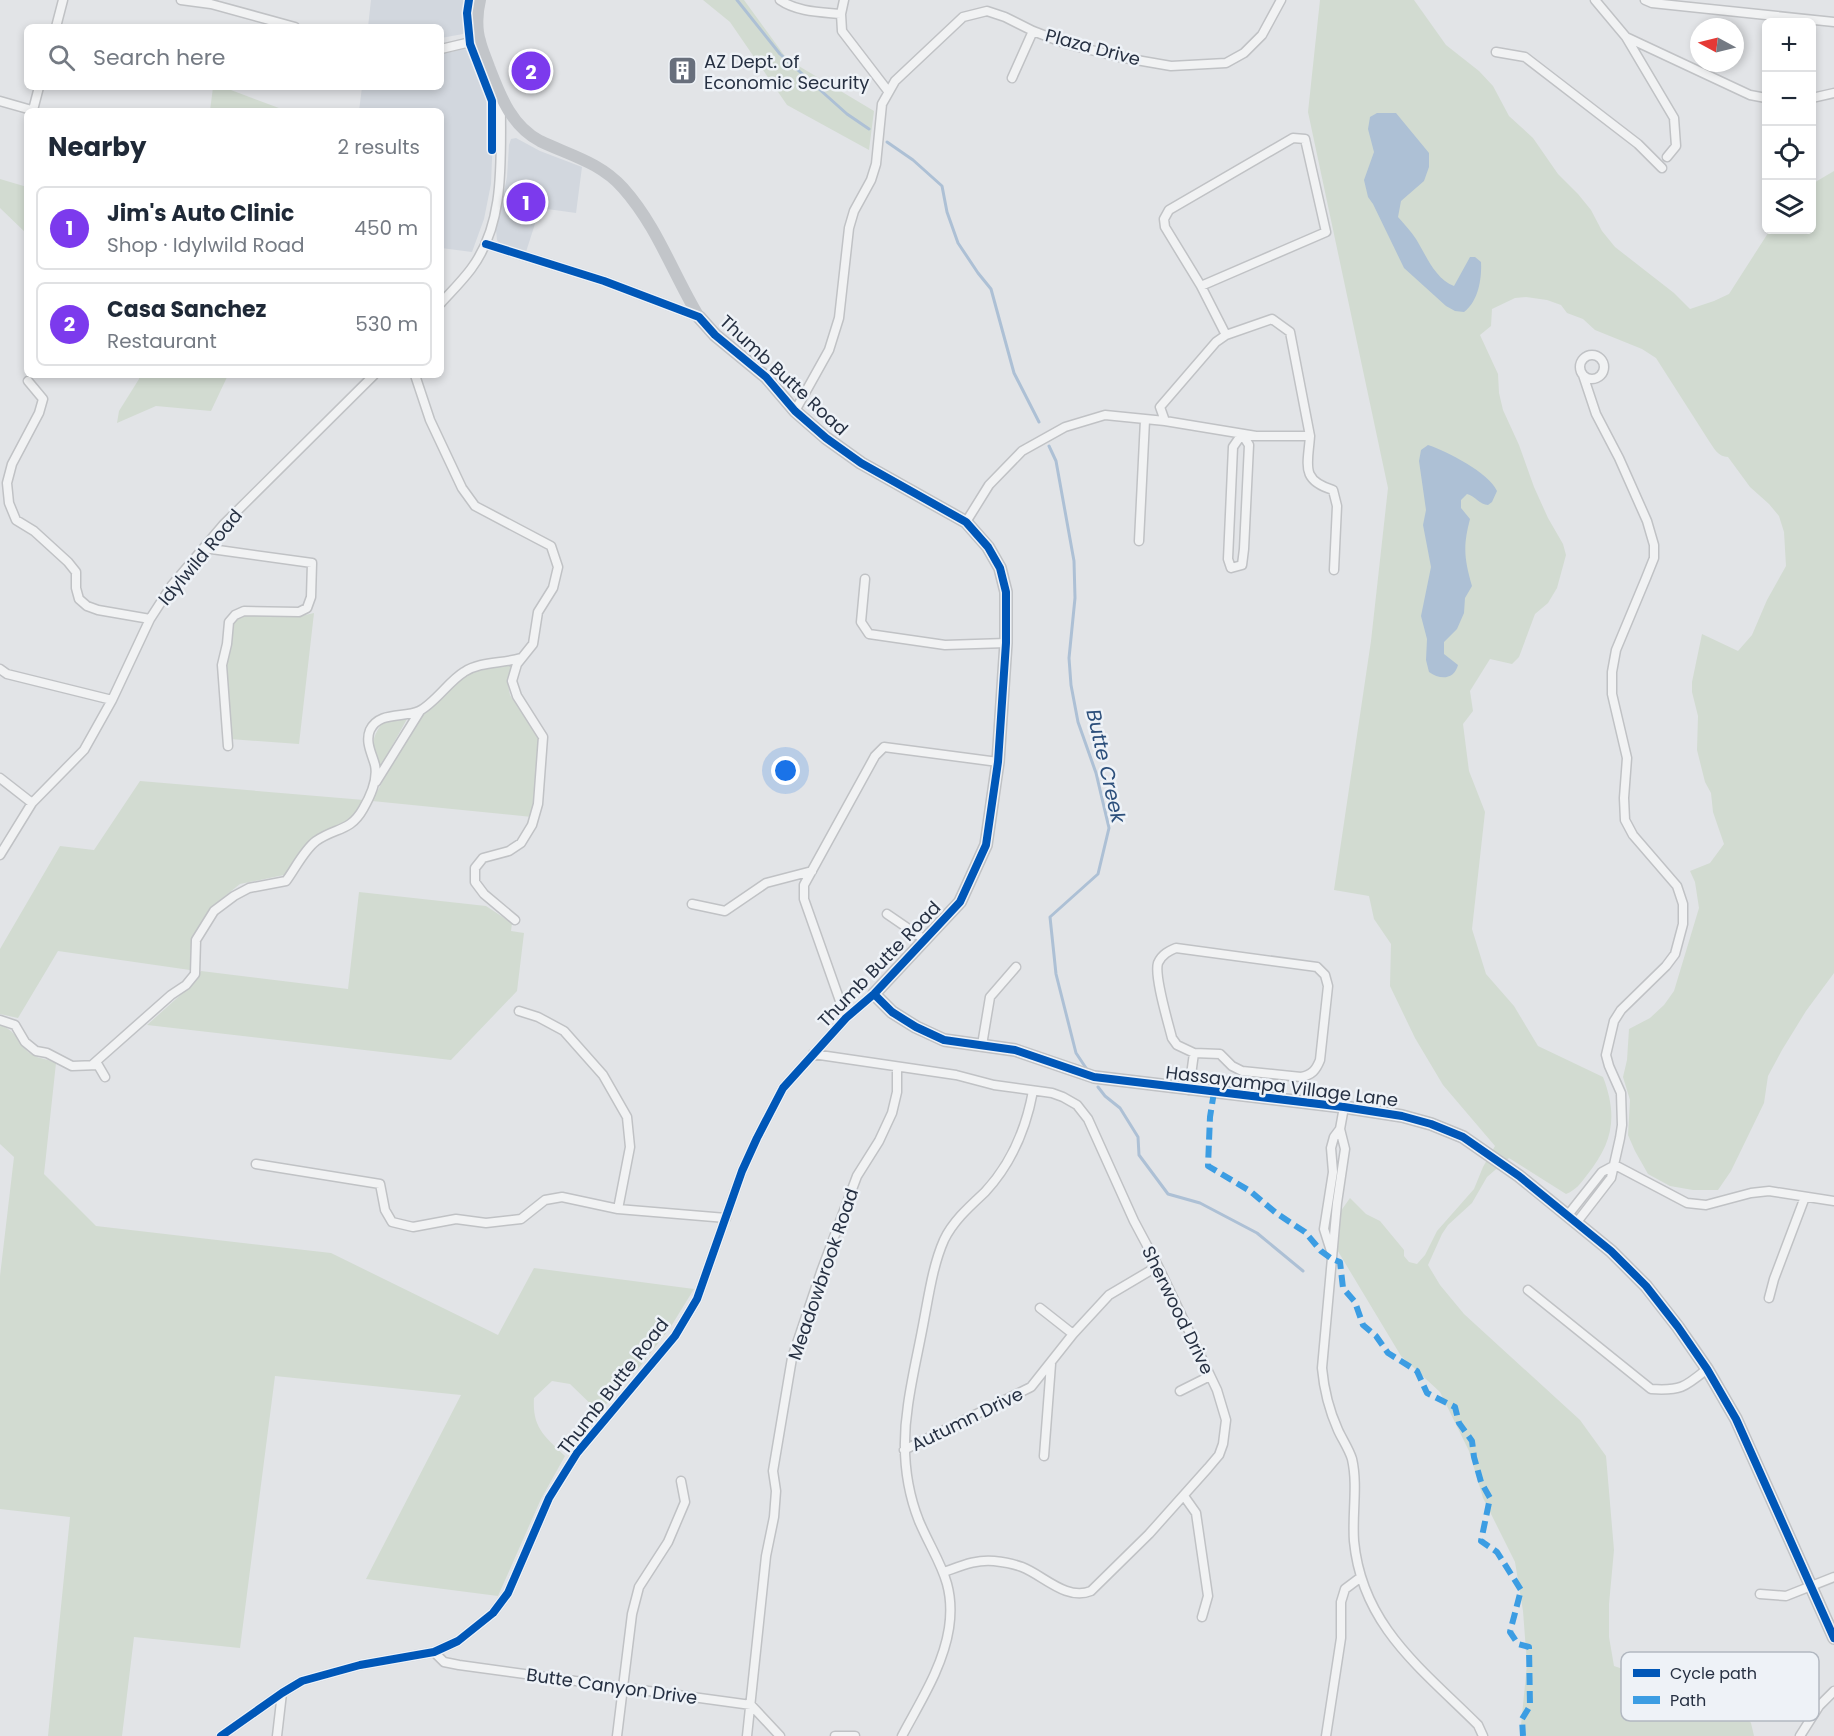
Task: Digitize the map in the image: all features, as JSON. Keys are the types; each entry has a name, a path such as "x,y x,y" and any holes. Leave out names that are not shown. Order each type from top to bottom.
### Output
{"main road":[{"path":"480,0 479,40 501,98 518,124 538,140 594,164 622,186 663,245 684,292 699,318"}],"street":[{"path":"57,24 63,0"},
{"path":"181,0 211,4 284,24"},
{"path":"780,0 803,9 841,14"},
{"path":"844,0 841,14 842,31 888,91"},
{"name":"Plaza Drive","path":"795,411 829,350 839,318 849,228 854,211 871,180 876,164 882,104 895,81 963,16 987,11 1005,16 1033,31 1067,44 1119,57 1171,66 1226,63 1244,53 1262,35 1281,0"},
{"path":"1595,0 1626,37 1674,118 1676,147 1667,157"},
{"path":"1645,0 1652,3 1834,22"},
{"path":"1012,78 1033,31"},
{"path":"1626,37 1750,95 1762,97"},
{"path":"444,48 479,40"},
{"path":"1496,52 1525,57 1638,144 1662,168"},
{"path":"35,108 38,90"},
{"path":"1816,97 1834,93"},
{"path":"444,300 472,268 486,244 495,214 500,184 501,98"},
{"path":"0,101 24,108"},
{"path":"1201,286 1326,232 1305,140 1293,138 1169,210 1164,219 1165,227 1201,286 1226,334"},
{"name":"Thumb Butte Road","path":"220,1736 282,1693 302,1682 330,1672 434,1652 458,1641 493,1613 508,1593 549,1498 577,1453 675,1336 697,1299 742,1171 783,1088 846,1018 873,994 960,902 986,845 998,762 1006,643 1006,592 1000,568 988,547 966,522 861,462 826,438 795,411 766,377 699,318 604,281 486,244"},
{"path":"1165,421 1160,407 1216,342 1226,334 1272,319 1290,332 1310,436 1308,472 1317,485 1333,490 1337,506 1334,570"},
{"path":"1572,1218 1611,1178 1615,1165 1622,1125 1622,1104 1621,1093 1606,1055 1614,1021 1621,1010 1671,960 1680,940 1683,924 1683,904 1677,886 1633,834 1625,820 1627,758 1612,694 1616,650 1654,558 1654,545 1642,510 1596,414 1583,375"},
{"name":"Idylwild Road","path":"0,855 32,803 84,750 112,700 150,619 172,585 223,525 371,378"},
{"path":"416,378 430,420 462,488 475,506 551,546 558,567 553,588 538,612 533,644 517,664 512,681 517,696 543,737 538,804 532,825 521,843 509,851 483,858 475,868 475,882 484,894 515,920"},
{"path":"28,381 43,399 39,413 12,464 7,483 9,503 16,520 34,531 68,562 76,572 79,599 87,606 150,619"},
{"path":"966,522 989,485 1022,451 1065,427 1105,415 1165,421 1242,435 1310,436"},
{"path":"1140,541 1145,420"},
{"path":"1242,435 1249,445 1244,549 1242,565 1231,568 1228,559 1233,447 1242,435"},
{"path":"204,548 312,563 311,597 306,608 299,612 244,612 235,615 229,622 228,644 222,665 228,746"},
{"path":"865,579 861,622 869,634 945,645 1006,643"},
{"path":"92,1065 171,995 186,985 195,974 196,940 214,911 249,888 286,881 314,843 352,825 374,784 420,711 464,672 484,663 509,662 522,658"},
{"path":"0,669 7,674 112,700"},
{"path":"374,784 376,767 369,751 370,732 376,724 387,717 420,711"},
{"path":"846,1018 804,899 804,885 875,756 884,747 998,762"},
{"path":"0,778 32,803"},
{"path":"692,904 725,911 766,883 812,871"},
{"path":"887,914 925,940"},
{"path":"1176,948 1317,967 1325,975 1328,986 1320,1060 1317,1068 1310,1075 1301,1077 1242,1071 1232,1066 1220,1054 1194,1053 1178,1045 1172,1038 1157,973 1159,961 1166,952 1176,948"},
{"path":"982,1045 990,996 1016,967"},
{"name":"Hassayampa Village Lane","path":"873,994 892,1012 916,1028 944,1040 1015,1050 1094,1077 1402,1116 1431,1124 1463,1137 1572,1218 1646,1286 1707,1369 1736,1419 1834,1638"},
{"path":"519,1011 538,1017 564,1031 603,1075 627,1117 630,1147 618,1209"},
{"path":"0,1020 15,1025 25,1042 36,1051 47,1053 72,1066 98,1065 105,1077"},
{"path":"1189,1090 1194,1053"},
{"name":"Sherwood Drive","path":"813,1054 956,1075 994,1085 1063,1097 1077,1105 1088,1119 1134,1221 1210,1376 1227,1420 1223,1444 1214,1462 1149,1534 1091,1591 1084,1594 1068,1592 1022,1566 994,1561 975,1561 944,1572"},
{"name":"Meadowbrook Road","path":"747,1736 766,1556 774,1516 776,1491 772,1471 792,1358 857,1176 879,1141 892,1113 897,1092 897,1067"},
{"path":"902,1736 929,1685 944,1649 951,1603 948,1581 919,1521 904,1465 908,1402 934,1272 944,1240 1008,1162 1021,1138 1033,1091"},
{"path":"1344,1107 1340,1129 1345,1149 1324,1229 1333,1258 1322,1368 1331,1415 1352,1458 1355,1487 1354,1542 1361,1577 1374,1610 1391,1637 1478,1725 1483,1736"},
{"path":"1335,1188 1331,1148 1334,1137 1340,1129"},
{"path":"256,1164 380,1184 385,1210 392,1222 413,1227 456,1219 486,1223 521,1219 545,1200 562,1197 618,1209 726,1218"},
{"path":"1572,1218 1596,1179 1606,1168 1615,1165 1687,1203 1706,1206 1751,1193 1769,1191 1834,1202"},
{"path":"1596,1179 1604,1186"},
{"path":"1769,1298 1805,1197"},
{"name":"Autumn Drive","path":"904,1450 1031,1387 1109,1295 1158,1266"},
{"path":"1528,1290 1651,1389 1672,1390 1689,1383 1707,1369"},
{"path":"1040,1308 1073,1335"},
{"path":"1044,1456 1052,1364"},
{"path":"1180,1391 1210,1376"},
{"path":"617,1736 632,1614 639,1587 668,1542 685,1502 681,1481"},
{"path":"1184,1496 1196,1513 1208,1596 1202,1617"},
{"path":"1326,1736 1341,1638 1341,1602 1345,1589 1361,1577"},
{"path":"1760,1594 1786,1596 1834,1577"},
{"name":"Butte Canyon Drive","path":"434,1652 444,1662 459,1665 751,1705"},
{"path":"1819,1705 1834,1691"},
{"path":"277,1736 282,1693"},
{"path":"751,1705 780,1736"},
{"path":"1800,1736 1809,1721"},
{"path":"835,1736 855,1736"}],"shaded area":[{"path":"371,0 469,0 467,29 463,34 444,37 444,24 368,24"},
{"path":"703,0 744,0 787,59 874,111 869,150 787,105 730,22"},
{"path":"1320,0 1414,0 1446,45 1479,71 1493,86 1509,116 1533,138 1558,174 1591,210 1602,231 1615,247 1674,293 1690,309 1729,294 1767,234 1816,234 1816,182 1834,171 1834,973 1806,1011 1768,1076 1764,1103 1731,1171 1718,1190 1693,1190 1670,1186 1648,1174 1628,1135 1630,1100 1623,1077 1627,1060 1629,1029 1650,1018 1664,1005 1674,991 1699,908 1695,882 1690,871 1710,863 1724,844 1697,750 1698,716 1692,682 1702,634 1738,651 1752,635 1767,600 1786,566 1784,532 1779,516 1750,487 1728,457 1719,454 1715,449 1656,358 1642,349 1595,330 1583,319 1567,313 1561,305 1547,300 1515,298 1492,309 1491,326 1480,335 1498,374 1503,410 1534,487 1563,544 1566,555 1557,588 1548,603 1535,614 1519,657 1512,664 1490,659 1470,691 1473,711 1463,724 1469,771 1485,812 1472,929 1486,974 1514,1006 1538,1046 1603,1077 1608,1091 1611,1117 1603,1152 1575,1189 1566,1194 1509,1158 1487,1177 1472,1203 1448,1225 1428,1265 1440,1285 1464,1314 1580,1420 1606,1456 1614,1550 1609,1604 1609,1637 1614,1666 1621,1668 1621,1721 1749,1721 1754,1736 1520,1736 1527,1664 1523,1611 1515,1562 1483,1498 1469,1451 1440,1392 1401,1356 1336,1248 1338,1215 1350,1198 1366,1214 1380,1221 1404,1250 1404,1256 1409,1262 1417,1264 1425,1255 1437,1231 1474,1189 1495,1146 1443,1085 1415,1038 1390,986 1391,944 1374,919 1369,896 1334,890 1371,641 1388,488 1308,112"},
{"path":"464,49 474,55 492,97 494,110 491,184 484,219 472,252 444,248 444,108 359,108 362,90 444,90 444,53"},
{"path":"213,90 231,90 279,108 210,108"},
{"path":"516,138 540,151 582,167 576,213 540,208 526,252 499,243 496,230 507,177 509,145 511,139"},
{"path":"0,179 24,186 24,231 0,208"},
{"path":"227,378 211,411 156,406 117,423 119,411 139,379"},
{"path":"314,613 299,744 230,739 225,668 231,624 235,618 301,616"},
{"path":"512,665 508,685 510,695 539,738 532,817 372,801 417,718 464,676 480,668"},
{"path":"407,719 381,766 374,748 376,733 384,721"},
{"path":"140,781 364,800 349,822 309,841 284,875 240,884 210,908 192,938 190,970 58,951 18,1018 0,1014 0,949 60,846 94,850"},
{"path":"359,892 486,906 512,923 511,931 524,933 517,991 451,1060 147,1025 186,990 201,971 348,989"},
{"path":"0,1025 15,1035 28,1052 56,1063 44,1174 96,1226 331,1253 498,1335 534,1268 694,1289 670,1328 638,1369 599,1412 570,1384 552,1381 534,1398 535,1417 541,1431 565,1456 541,1499 498,1596 366,1579 461,1395 275,1376 240,1648 134,1637 122,1736 48,1736 70,1517 0,1509 0,1276 14,1157 0,1144"}],"water":[{"path":"1377,113 1396,113 1429,153 1429,167 1424,181 1401,201 1398,217 1414,236 1432,266 1441,278 1454,286 1470,257 1475,257 1481,262 1481,276 1476,296 1464,312 1455,311 1446,306 1404,268 1368,197 1364,180 1374,152 1368,129 1370,117"},
{"path":"1428,445 1456,457 1477,470 1493,484 1497,491 1488,505 1482,504 1467,494 1461,500 1461,508 1470,519 1465,552 1472,586 1465,598 1464,613 1457,629 1444,642 1444,654 1458,665 1453,674 1446,677 1429,672 1426,660 1427,639 1421,616 1431,567 1423,525 1426,510 1419,461 1421,450"}],"waterway":[{"name":"Butte Creek","path":"737,0 780,54 847,114 869,129"},
{"name":"Butte Creek","path":"887,142 913,160 942,186 947,212 958,243 991,289 1014,373 1039,422"},
{"name":"Butte Creek","path":"1049,446 1056,461 1074,561 1075,598 1069,658 1071,685 1078,722 1096,773 1109,828 1098,874 1050,917 1056,974 1076,1053 1086,1068"},
{"name":"Butte Creek","path":"1098,1087 1120,1108 1138,1137 1139,1155 1168,1194 1200,1203 1257,1233 1303,1271"}],"marked path":[{"path":"1214,1092 1210,1117 1208,1166 1250,1191 1276,1213 1305,1232 1321,1251 1340,1262 1343,1288 1355,1302 1363,1325 1376,1336 1388,1353 1417,1371 1427,1393 1455,1407 1459,1423 1472,1441 1481,1482 1490,1498 1481,1541 1497,1552 1521,1590 1510,1632 1518,1644 1529,1647 1530,1706 1522,1719 1523,1736"}],"cycle path":[{"path":"469,0 467,13 470,44 492,101 492,150"},
{"path":"221,1736 302,1681 360,1665 434,1652 458,1641 493,1613 508,1593 549,1498 577,1453 675,1336 697,1299 742,1171 783,1088 846,1018 874,994 960,902 986,845 998,762 1006,643 1006,592 1000,568 988,547 966,522 861,463 826,438 795,411 766,377 715,335 699,317 604,281 486,244"},
{"path":"874,994 892,1012 916,1027 944,1040 1015,1050 1094,1077 1402,1116 1431,1124 1463,1137 1519,1176 1611,1251 1646,1286 1678,1327 1707,1369 1736,1419 1834,1638"}],"place":[{"name":"Casa Sanchez","path":"531,71"},
{"name":"AZ Dept. of Economic Security","path":"683,71"},
{"name":"Jim's Auto Clinic","path":"526,202"}]}
